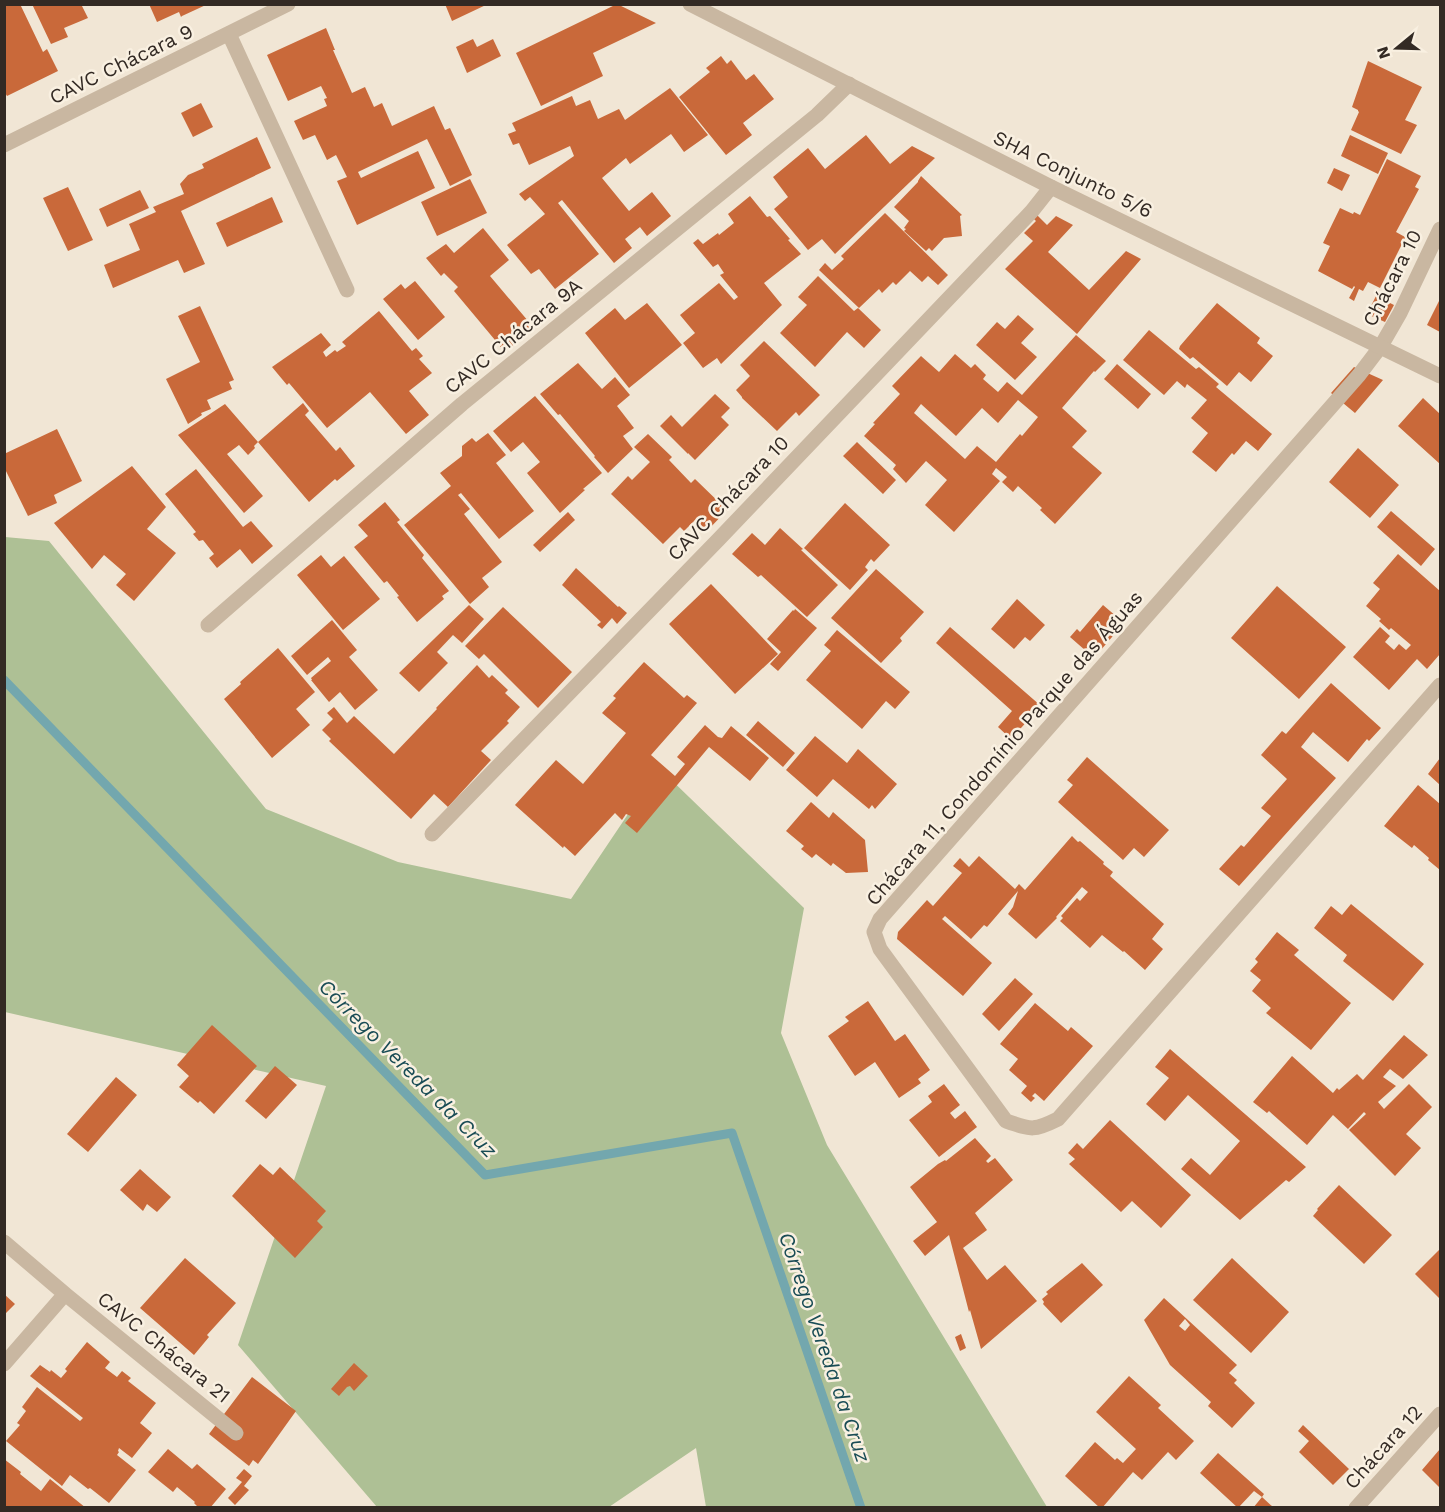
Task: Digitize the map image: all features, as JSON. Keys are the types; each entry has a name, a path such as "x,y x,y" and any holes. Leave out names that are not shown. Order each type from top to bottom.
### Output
{"street":[{"name":"CAVC Chácara 9","path":"4,145 288,4"},
{"name":"SHA Conjunto 5/6","path":"690,4 1051,187 1440,376"},
{"path":"228,34 347,290"},
{"name":"CAVC Chácara 9A","path":"208,625 462,404 817,116 849,84"},
{"name":"CAVC Chácara 10","path":"432,834 726,531 1032,211 1051,187"},
{"name":"Chácara 10","path":"1359,375 1381,346 1400,312 1440,229"},
{"name":"Chácara 11, Condomínio Parque das Águas","path":"1359,375 880,919 874,932 880,949 1006,1122 1026,1128 1041,1128 1058,1119 1440,685"},
{"name":"CAVC Chácara 21","path":"4,1242 236,1433"},
{"path":"4,1364 65,1294"},
{"name":"Chácara 12","path":"1356,1508 1440,1414"}],"green space":[{"path":"5,537 49,541 266,809 398,862 571,899 659,768 804,908 781,1033 827,1145 1047,1507 706,1507 696,1448 609,1507 377,1507 238,1345 326,1086 5,1012"}],"building":[{"path":"4,4 20,4 43,52 47,49 58,71 7,96 4,91"},
{"path":"32,4 81,4 88,18 64,28 68,37 51,44"},
{"path":"149,4 208,4 181,17 179,12 157,22"},
{"path":"445,4 488,4 452,21"},
{"path":"617,4 656,23 593,53 603,76 541,106 516,53"},
{"path":"326,28 352,93 365,87 374,107 382,103 392,126 434,106 445,130 450,128 472,175 450,186 427,139 358,172 361,178 418,151 435,188 357,225 337,181 347,177 336,155 327,160 315,135 303,140 294,121 327,106 324,99 327,98 321,86 288,101 267,55"},
{"path":"473,39 477,47 493,39 501,56 467,73 456,47"},
{"path":"721,56 727,64 731,60 746,80 754,74 774,99 743,123 752,135 726,155 679,97 710,72 706,68"},
{"path":"1368,61 1422,87 1405,120 1417,125 1401,154 1351,130 1359,112 1352,107"},
{"path":"670,88 708,135 684,152 671,134 630,164 626,158 602,178 629,211 652,192 671,216 647,236 640,227 625,239 632,248 614,263 562,200 558,203 599,254 555,289 539,269 531,274 507,245 545,214 530,197 525,201 519,194 574,156 570,146 529,165 519,143 513,145 508,134 516,131 512,123 572,96 576,106 590,100 598,119 619,109 625,120"},
{"path":"201,103 213,127 193,137 181,113"},
{"path":"866,135 890,164 912,146 935,158 835,254 822,239 808,250 774,209 788,197 773,177 808,148 825,169"},
{"path":"1350,135 1388,153 1378,174 1341,156"},
{"path":"257,137 271,168 181,211 205,264 184,273 178,260 113,288 104,265 140,250 129,224 156,212 153,207 184,194 180,184 188,175 204,168 202,164"},
{"path":"1387,159 1421,176 1415,187 1419,189 1396,232 1405,238 1380,288 1368,282 1363,291 1359,289 1354,301 1349,298 1354,286 1352,289 1318,271 1330,246 1323,243 1340,208 1360,215"},
{"path":"1334,168 1350,175 1342,191 1327,183"},
{"path":"921,176 962,215 960,216 962,236 944,238 932,251 929,248 926,251 904,231 909,221 894,207"},
{"path":"470,179 487,213 437,236 421,202"},
{"path":"68,187 93,240 68,251 43,198"},
{"path":"140,190 149,208 107,227 99,209"},
{"path":"750,196 767,217 770,216 801,254 764,283 782,305 721,364 717,358 703,368 683,343 695,333 680,315 719,283 734,300 738,297 720,275 724,273 718,264 713,267 693,243 698,239 703,244 734,223 728,214"},
{"path":"272,197 283,222 227,247 216,223"},
{"path":"885,213 948,275 938,285 928,276 922,282 910,271 896,285 893,282 882,293 879,289 859,308 819,270 825,263 832,270 844,259 841,256"},
{"path":"1036,214 1047,225 1056,216 1073,225 1048,252 1089,290 1126,251 1141,259 1077,334 1005,269 1033,241 1024,233 1036,221 1033,218"},
{"path":"483,228 509,260 490,276 534,328 505,352 454,291 458,287 444,273 441,276 426,258 446,244 454,253"},
{"path":"818,276 854,311 858,308 881,330 864,348 847,332 815,367 780,333 807,305 798,297"},
{"path":"415,281 445,317 418,340 383,299 401,284 405,289"},
{"path":"1376,296 1394,305 1385,322 1367,314"},
{"path":"1440,299 1440,332 1427,325"},
{"path":"647,303 682,345 629,388 585,333 615,308 625,320"},
{"path":"1217,303 1260,338 1257,343 1273,356 1251,382 1239,372 1227,386 1193,357 1190,359 1179,349"},
{"path":"200,306 234,380 229,382 232,389 207,400 211,409 201,413 202,415 188,424 166,379 200,362 178,316"},
{"path":"379,311 412,351 416,348 423,356 419,359 432,373 409,391 429,415 406,434 370,392 327,428 289,383 287,385 272,367 321,333 331,345 323,352 326,357 335,350 337,352 346,346 342,342"},
{"path":"1018,315 1034,329 1021,343 1037,357 1015,380 976,345 997,322 1005,329"},
{"path":"1149,330 1196,369 1199,367 1219,384 1216,387 1272,434 1258,451 1246,441 1216,472 1192,452 1208,433 1191,418 1207,400 1187,384 1185,388 1177,381 1164,395 1123,360"},
{"path":"1076,335 1106,361 1094,371 1062,408 1087,431 1072,447 1102,473 1055,524 1040,510 1042,508 1018,486 1013,492 1002,482 1007,477 996,468 992,474 1000,481 954,532 925,505 947,480 926,461 906,483 893,469 896,465 864,436 900,394 892,386 921,356 939,372 955,354 971,368 975,364 986,375 983,379 998,392 1007,382 1022,395","holes":["1018,400 1038,417 996,462 977,446 965,459 914,413 921,404 956,436 982,408 998,423"]},
{"path":"764,341 820,395 799,416 796,412 777,431 736,390 750,376 740,365"},
{"path":"578,363 602,389 615,377 630,395 617,406 634,428 623,436 633,449 608,473 560,414 558,415 540,394"},
{"path":"1117,364 1151,394 1138,409 1104,379"},
{"path":"1354,367 1383,380 1355,413 1331,393"},
{"path":"715,394 730,408 721,417 729,425 695,460 660,426 671,415 682,427"},
{"path":"535,396 602,473 560,513 527,473 540,462 523,442 511,452 493,431"},
{"path":"1423,398 1440,414 1440,464 1398,426"},
{"path":"303,403 309,411 305,415 336,451 340,447 355,466 337,481 335,479 309,502 258,442"},
{"path":"225,404 258,442 248,455 239,445 227,454 263,496 244,513 178,435"},
{"path":"57,429 82,481 54,495 57,503 28,516 4,467 4,454"},
{"path":"488,433 506,455 496,463 534,511 499,539 461,493 458,495 470,509 464,514 502,562 482,578 489,587 470,604 404,525 451,486 440,473 462,456 462,446 472,438 476,442"},
{"path":"648,434 672,457 669,460 691,483 695,479 727,510 707,531 695,520 684,531 680,527 663,544 611,494 628,476 632,480 650,462 634,447"},
{"path":"857,442 896,480 883,494 843,456"},
{"path":"1358,448 1399,485 1370,518 1329,482"},
{"path":"132,466 166,507 147,529 176,553 134,601 116,585 126,574 104,555 92,569 54,523"},
{"path":"196,469 243,527 251,521 273,546 252,564 240,549 217,568 209,558 214,554 203,540 199,541 193,534 196,532 165,494"},
{"path":"385,502 400,520 397,522 424,555 422,558 449,591 442,596 444,599 417,622 387,581 384,583 354,547 368,536 358,525"},
{"path":"845,503 890,545 874,562 871,559 865,567 868,570 850,590 804,548"},
{"path":"1391,511 1435,549 1421,566 1377,527"},
{"path":"568,512 575,520 540,552 533,545"},
{"path":"780,528 838,585 807,617 761,575 758,577 732,554 752,533 765,545"},
{"path":"1398,554 1440,591 1440,654 1427,669 1417,659 1389,690 1353,657 1380,627 1390,636 1385,642 1394,650 1399,644 1406,650 1411,645 1391,628 1389,630 1379,621 1381,619 1366,606 1380,589 1373,583"},
{"path":"321,555 331,567 344,556 380,599 343,630 297,575"},
{"path":"576,568 627,613 617,624 612,618 602,629 597,625 601,622 562,585"},
{"path":"876,569 924,612 900,638 902,641 881,663 831,618"},
{"path":"711,584 778,654 735,694 669,624"},
{"path":"1277,586 1346,647 1299,699 1231,638"},
{"path":"1017,599 1045,625 1030,641 1025,637 1014,649 991,629"},
{"path":"469,605 484,619 462,643 453,635 437,652 448,663 419,692 399,673"},
{"path":"1103,605 1124,623 1094,658 1070,637 1077,629 1080,632"},
{"path":"503,607 572,672 538,708 484,654 479,659 465,646"},
{"path":"795,609 817,628 778,671 770,664 781,652 767,639"},
{"path":"332,620 357,650 349,657 378,690 355,710 340,692 329,702 311,680 331,661 328,657 307,675 291,656"},
{"path":"950,627 1041,706 1011,739 998,727 1012,711 936,643"},
{"path":"837,630 910,692 895,709 886,701 862,729 806,680 831,651 824,645"},
{"path":"278,648 315,692 296,709 310,725 272,758 224,699"},
{"path":"644,662 684,698 687,695 697,703 651,755 675,776 685,764 677,757 705,725 722,738 731,726 769,758 750,781 709,747 637,833 625,823 631,816 626,814 622,820 615,813 575,856 515,805 556,760 583,784 626,733 602,713 616,698 613,696"},
{"path":"477,665 489,678 492,675 508,690 505,693 520,707 507,721 509,723 481,751 491,760 448,807 434,794 411,819 329,741 331,739 322,730 333,719 327,713 334,707 347,723 354,716 394,754"},
{"path":"1331,683 1381,728 1369,741 1367,739 1348,762 1313,732 1301,747 1336,778 1239,886 1219,869 1241,845 1244,847 1271,816 1261,808 1287,779 1261,755 1282,731 1286,734"},
{"path":"758,721 795,753 783,767 746,735"},
{"path":"815,736 847,763 858,749 897,784 875,809 872,805 869,809 833,779 817,797 786,770"},
{"path":"1087,757 1169,830 1144,857 1134,848 1123,860 1058,802 1073,785 1067,780"},
{"path":"1440,758 1440,785 1428,774"},
{"path":"1418,785 1440,804 1440,870 1414,845 1412,848 1384,826"},
{"path":"811,802 829,818 833,812 865,840 868,872 846,873 833,863 831,866 816,854 812,858 801,849 804,846 786,831"},
{"path":"1072,836 1104,862 1103,864 1113,872 1110,876 1164,924 1152,939 1163,949 1145,970 1102,935 1090,948 1060,921 1063,918 1061,916 1077,898 1080,901 1088,892 1082,887 1057,918 1036,939 1008,914 1018,891 987,927 984,925 971,939 945,916 942,919 992,963 963,996 897,939 898,932 927,900 933,906 962,873 953,866 960,858 969,867 979,856 1015,889 1019,884 1025,890"},
{"path":"1351,904 1424,964 1393,1001 1343,961 1347,955 1314,928 1331,906 1342,915"},
{"path":"1277,932 1299,950 1294,955 1351,1003 1311,1050 1266,1013 1271,1008 1252,991 1261,980 1250,971 1258,962 1255,959"},
{"path":"1015,978 1033,994 999,1031 982,1014"},
{"path":"868,1001 895,1041 905,1034 930,1070 918,1079 921,1083 899,1098 875,1062 855,1076 828,1036 849,1021 845,1017"},
{"path":"1035,1003 1068,1031 1071,1027 1093,1046 1044,1101 1035,1093 1032,1096 1035,1098 1031,1102 1021,1093 1027,1086 1009,1070 1018,1059 1000,1044"},
{"path":"212,1025 257,1066 214,1114 179,1087 189,1076 177,1065"},
{"path":"1404,1035 1428,1055 1403,1079 1390,1069 1383,1077 1396,1086 1378,1102 1384,1109 1409,1084 1432,1107 1406,1134 1421,1148 1395,1176 1349,1130 1366,1114 1364,1112 1348,1129 1333,1115 1307,1145 1269,1111 1267,1113 1253,1102 1292,1056 1333,1093 1357,1074 1363,1080"},
{"path":"1170,1049 1306,1167 1289,1182 1286,1180 1240,1220 1181,1169 1191,1158 1210,1175 1240,1141 1188,1095 1165,1121 1146,1104 1169,1078 1155,1067"},
{"path":"275,1066 297,1085 266,1119 245,1101"},
{"path":"116,1077 137,1095 88,1152 67,1134"},
{"path":"944,1084 960,1105 950,1113 955,1119 965,1111 977,1127 939,1157 909,1120 932,1102 928,1096"},
{"path":"1110,1120 1191,1195 1161,1228 1132,1201 1121,1212 1069,1164 1075,1159 1068,1153 1077,1143 1083,1149"},
{"path":"975,1138 991,1156 986,1161 988,1163 995,1158 1013,1180 975,1213 987,1230 963,1248 987,1280 1005,1265 1037,1301 981,1349 949,1235 925,1256 913,1241 937,1222 910,1187"},
{"path":"260,1164 273,1175 280,1167 326,1211 317,1221 323,1227 295,1258 232,1196"},
{"path":"140,1169 171,1197 157,1212 147,1204 143,1211 120,1190"},
{"path":"1339,1185 1392,1235 1364,1264 1313,1216"},
{"path":"1440,1249 1440,1299 1415,1274"},
{"path":"185,1258 236,1303 207,1335 209,1337 194,1355 140,1308"},
{"path":"1232,1258 1289,1312 1251,1353 1193,1300"},
{"path":"1082,1263 1103,1285 1061,1323 1043,1304 1042,1299 1048,1294 1046,1292"},
{"path":"4,1294 15,1304 4,1315"},
{"path":"1164,1298 1237,1365 1229,1373 1237,1380 1234,1383 1255,1403 1232,1428 1208,1406 1211,1402 1170,1365 1144,1320","holes":["1185,1319 1190,1325 1185,1331 1179,1326"]},
{"path":"961,1334 966,1348 960,1351 955,1337"},
{"path":"87,1342 110,1362 105,1368 117,1377 122,1371 131,1378 128,1381 156,1403 140,1423 152,1433 132,1458 119,1448 117,1455 136,1470 109,1503 70,1475 62,1486 6,1441 20,1425 17,1423 26,1411 22,1407 37,1387 80,1421 83,1418 30,1376 40,1365 61,1378 67,1371 65,1369"},
{"path":"354,1363 368,1376 354,1391 350,1386 347,1387 339,1396 331,1389"},
{"path":"1129,1376 1161,1405 1158,1408 1194,1441 1176,1460 1168,1452 1142,1480 1133,1472 1100,1508 1065,1476 1095,1442 1115,1460 1117,1458 1123,1463 1136,1449 1096,1412"},
{"path":"252,1377 296,1411 258,1464 253,1460 249,1466 209,1434"},
{"path":"1303,1425 1349,1469 1333,1485 1299,1452 1309,1441 1298,1431"},
{"path":"168,1449 192,1469 197,1464 226,1489 210,1508 199,1508 177,1487 173,1492 148,1472"},
{"path":"1440,1449 1440,1488 1422,1470"},
{"path":"1218,1453 1264,1494 1262,1497 1254,1491 1238,1508 1200,1473"},
{"path":"4,1459 41,1491 50,1479 86,1508 4,1508"},
{"path":"244,1469 252,1476 244,1486 249,1490 235,1505 228,1498 242,1482 236,1478"},
{"path":"1262,1497 1274,1508 1253,1508"}],"waterway":[{"name":"Córrego Vereda da Cruz","path":"4,680 485,1175 732,1133 861,1508"}]}
